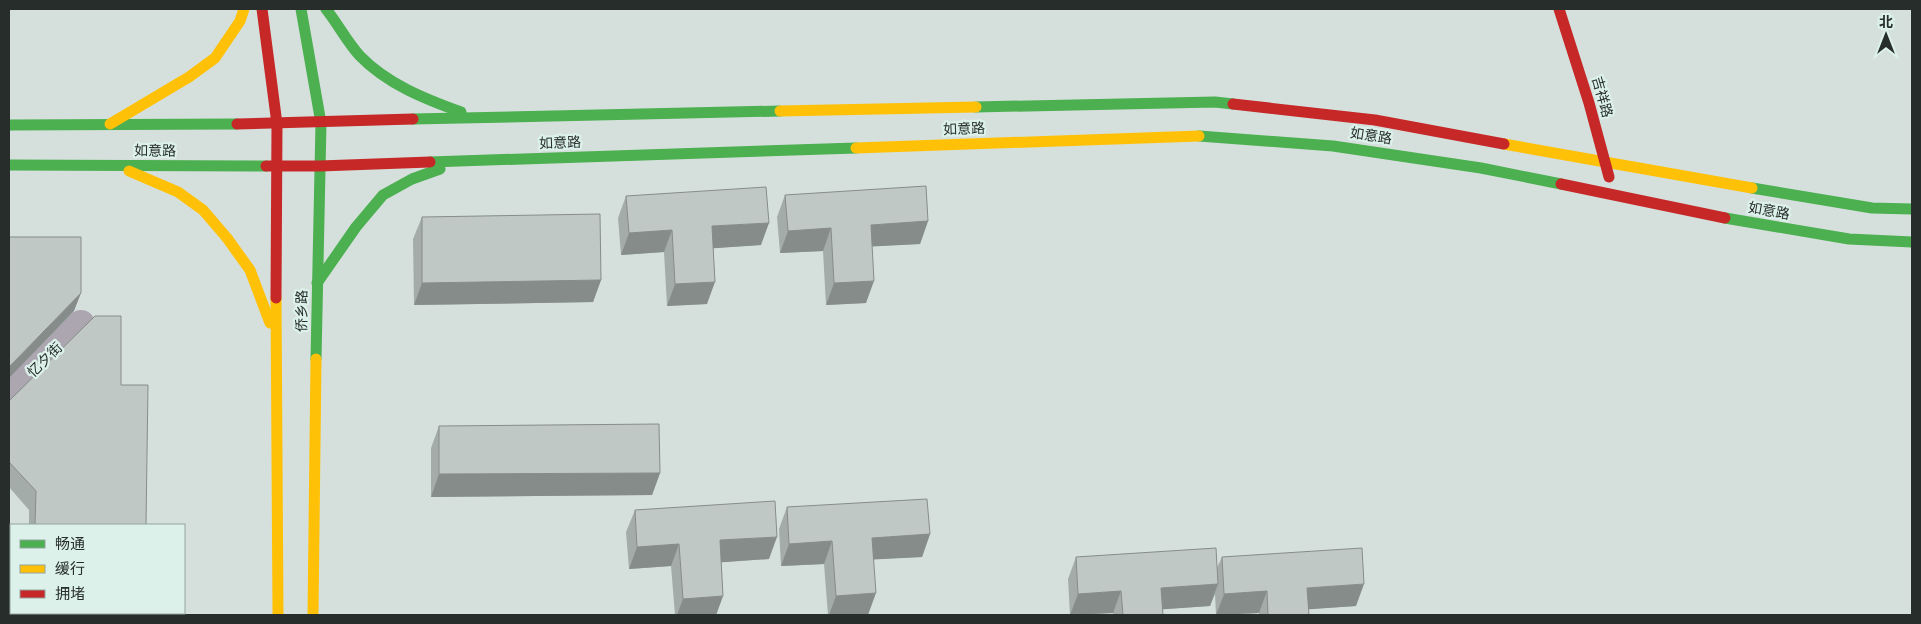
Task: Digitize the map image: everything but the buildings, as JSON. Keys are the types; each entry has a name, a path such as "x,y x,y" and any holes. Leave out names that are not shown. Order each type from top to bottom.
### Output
{"street":[{"path":"109,125 189,77 215,58 240,21 244,9"},
{"name":"侨乡路","path":"262,9 277,124 278,615"},
{"name":"侨乡路","path":"301,9 321,123 313,615"},
{"path":"326,9 351,45 383,76 421,98 476,117"},
{"name":"吉祥路","path":"1559,9 1589,103 1614,195"},
{"name":"如意路","path":"9,125 277,124 476,117 1215,102 1375,120 1706,181 1863,206 1912,209"},
{"name":"如意路","path":"9,165 277,168 1204,136 1333,146 1481,168 1752,223 1839,238 1912,242"},
{"path":"317,283 356,227 383,195 412,179 462,162"},
{"path":"116,166 178,192 203,210 227,238 250,270 276,340"},
{"name":"忆夕街","path":"9,396 81,324"}],"traffic: fast":[{"path":"301,9 321,123 316,359"},
{"path":"326,9 355,51 382,75 407,90 461,112"},
{"path":"976,107 1215,102 1233,104"},
{"path":"413,119 780,111"},
{"path":"9,125 237,124"},
{"path":"1199,136 1333,146 1481,168 1561,184"},
{"path":"430,162 856,148"},
{"path":"9,165 266,166"},
{"path":"317,283 356,227 383,195 412,179 440,169"},
{"path":"1752,188 1872,208 1912,209"},
{"path":"1725,218 1849,239 1912,242"}],"traffic: slow":[{"path":"110,124 189,77 215,58 240,21 244,9"},
{"path":"780,111 976,107"},
{"path":"856,148 1199,136"},
{"path":"1504,144 1752,188"},
{"path":"129,171 178,192 203,210 227,238 250,270 270,323"},
{"path":"276,298 278,615"},
{"path":"313,615 316,359"}],"traffic: jam":[{"path":"262,9 277,124 276,298"},
{"path":"1559,9 1589,103 1609,177"},
{"path":"1233,104 1375,120 1504,144"},
{"path":"237,124 413,119"},
{"path":"266,166 430,162"},
{"path":"1561,184 1725,218"}]}
